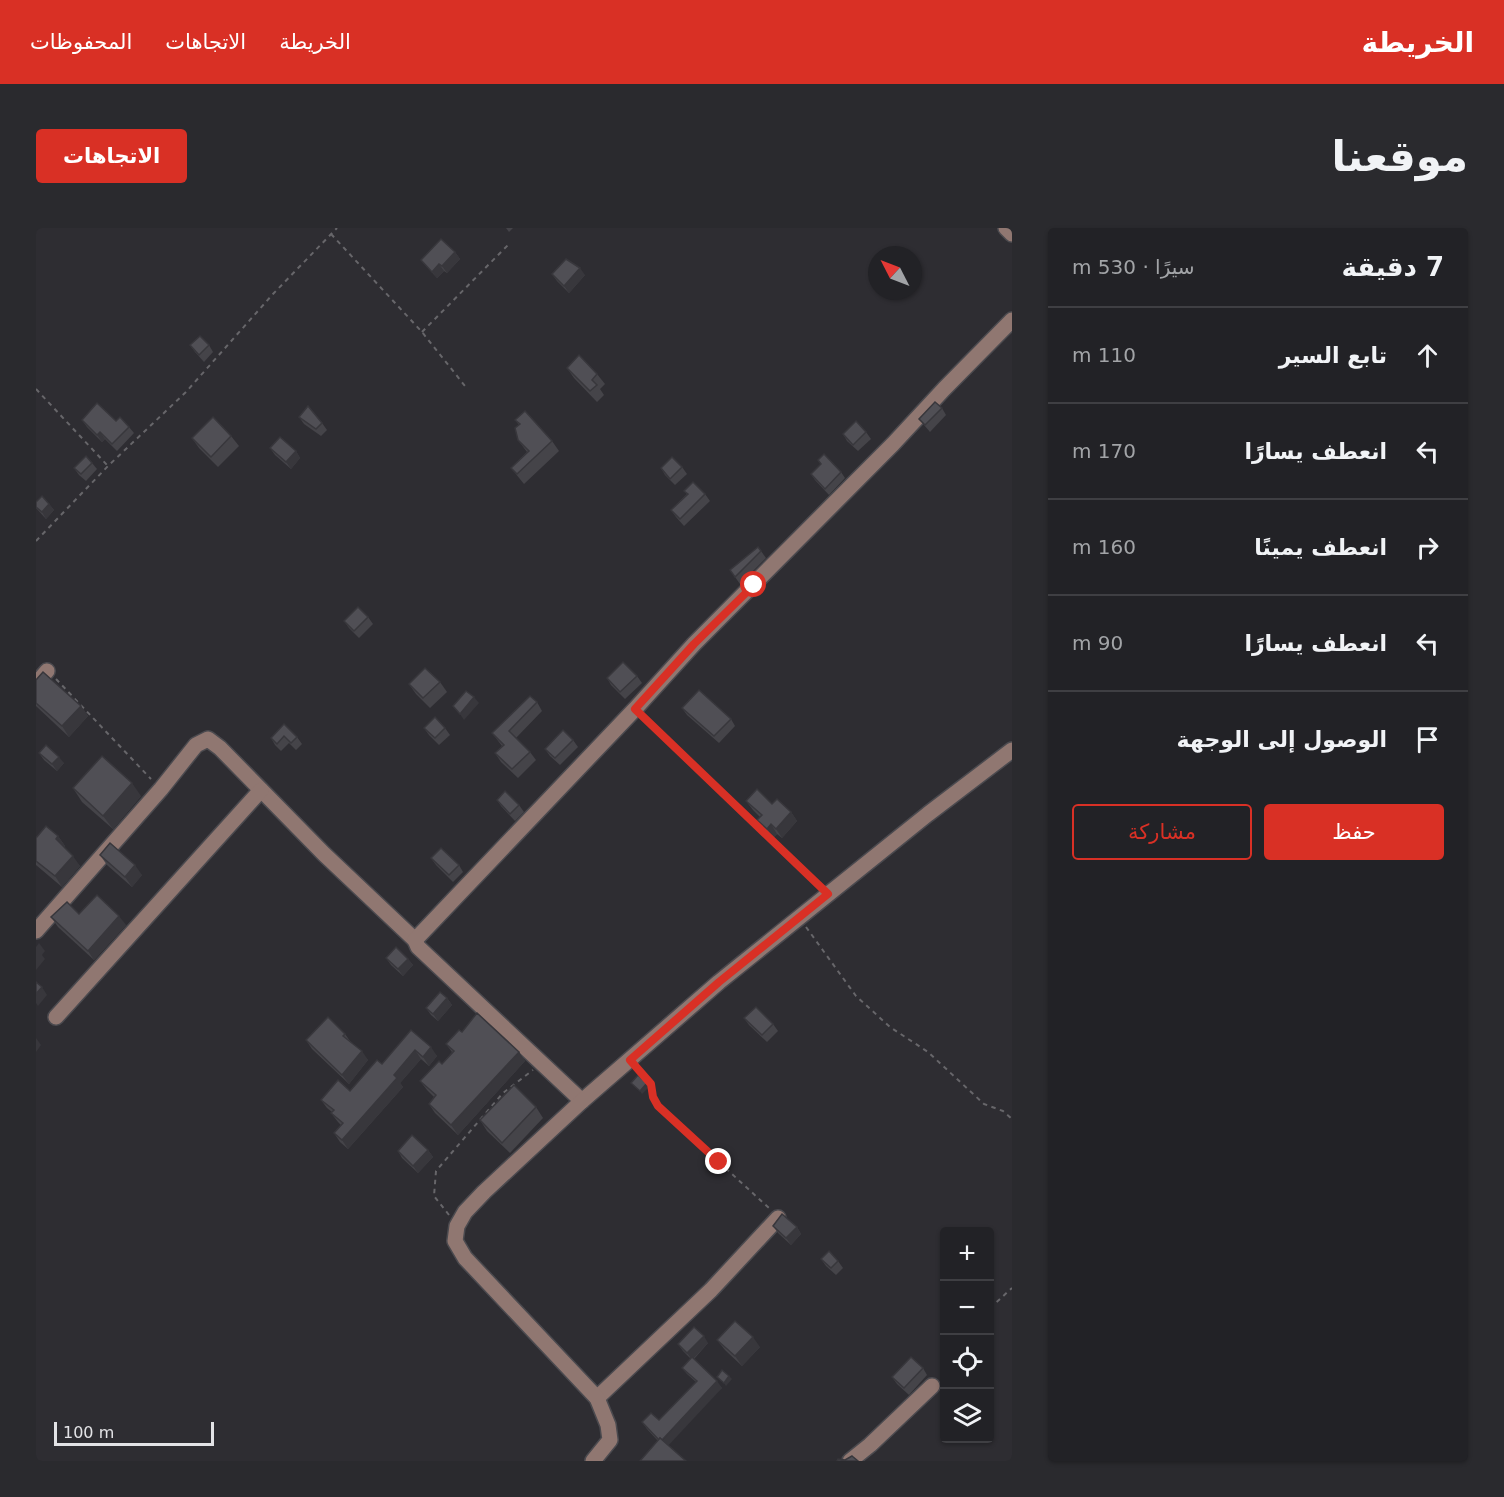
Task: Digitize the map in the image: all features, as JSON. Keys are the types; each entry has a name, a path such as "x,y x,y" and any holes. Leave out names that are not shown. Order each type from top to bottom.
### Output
{"street":[{"path":"1006,228 1012,234"},
{"path":"415,940 694,644 870,468 1012,320"},
{"path":"36,684 47,671"},
{"path":"36,931 161,789 196,745 208,739 220,748 324,855 415,940 418,947 582,1101"},
{"path":"593,1461 610,1440 608,1425 597,1398 465,1258 455,1241 457,1226 465,1212 582,1101 719,982 1012,750"},
{"path":"56,1017 261,790"},
{"path":"597,1398 711,1290 778,1218"},
{"path":"850,1461 932,1386"}],"path":[{"path":"36,541 108,466 186,392 273,294 337,228"},
{"path":"331,234 422,332 465,386"},
{"path":"422,332 509,244"},
{"path":"36,389 108,466"},
{"path":"47,671 161,789"},
{"path":"635,709 828,894"},
{"path":"799,917 856,996 890,1027 928,1052 984,1104 1003,1111 1012,1119"},
{"path":"630,1060 651,1084 653,1097 658,1106 778,1218"},
{"path":"457,1226 434,1196 436,1171 503,1093 531,1073 540,1061"},
{"path":"994,1304 1012,1288"}],"building":[{"path":"441,239 455,252 442,266 439,264 432,272 421,260"},
{"path":"566,259 580,268 564,286 552,274"},
{"path":"200,336 209,345 199,355 190,345"},
{"path":"579,355 597,374 592,380 597,385 590,391 567,368"},
{"path":"935,402 942,408 925,425 919,419"},
{"path":"97,403 116,421 120,417 129,427 112,444 100,432 97,435 82,420"},
{"path":"308,406 322,423 316,429 299,417"},
{"path":"525,411 552,441 517,474 511,468 529,451 518,440 515,428 520,424 515,420"},
{"path":"213,417 231,436 211,457 192,438"},
{"path":"856,421 866,432 853,445 843,434"},
{"path":"280,437 296,451 286,462 270,448"},
{"path":"824,454 841,472 825,489 811,474 821,464 818,460"},
{"path":"86,456 92,463 81,474 74,468"},
{"path":"672,457 682,467 670,479 661,468"},
{"path":"693,482 705,494 680,519 671,510 688,494 684,491"},
{"path":"42,496 49,504 42,512 36,507 36,502"},
{"path":"758,547 761,551 735,577 730,570"},
{"path":"358,607 368,617 354,631 344,621"},
{"path":"623,662 637,676 620,692 607,678"},
{"path":"425,668 440,682 423,698 409,684"},
{"path":"43,672 81,706 62,726 36,703 36,680"},
{"path":"699,690 731,719 714,736 682,708"},
{"path":"466,691 474,697 460,714 453,706"},
{"path":"530,696 537,702 509,731 530,752 512,769 495,753 504,745 492,733"},
{"path":"435,717 445,728 435,738 424,728"},
{"path":"284,724 297,737 291,743 284,736 277,744 271,738"},
{"path":"563,730 573,740 555,758 545,749"},
{"path":"46,745 59,757 52,764 39,753"},
{"path":"102,756 132,783 103,816 73,788"},
{"path":"757,789 772,804 777,799 791,812 776,829 771,824 767,829 757,820 762,815 746,801"},
{"path":"505,791 519,805 510,814 497,800"},
{"path":"46,826 58,836 56,839 73,856 55,876 36,861 36,838"},
{"path":"110,843 135,865 125,877 100,855"},
{"path":"441,848 459,865 449,875 431,858"},
{"path":"97,895 119,916 88,951 51,917 67,902 79,914"},
{"path":"396,947 408,959 398,969 386,958"},
{"path":"36,982 42,987 36,994"},
{"path":"440,992 447,998 433,1014 426,1008"},
{"path":"756,1007 773,1024 762,1035 744,1018"},
{"path":"477,1013 519,1052 451,1125 429,1104 436,1095 420,1081 439,1061 442,1064 454,1051 446,1044 459,1030 462,1032"},
{"path":"328,1017 345,1034 343,1036 362,1051 342,1075 306,1040"},
{"path":"411,1030 431,1047 423,1057 415,1050 394,1075 397,1078 342,1140 334,1133 343,1123 331,1113 334,1110 321,1100 338,1080 350,1091 377,1060 382,1064"},
{"path":"638,1075 647,1083 640,1091 631,1083"},
{"path":"514,1085 536,1107 502,1143 480,1120"},
{"path":"412,1135 428,1150 413,1166 398,1151"},
{"path":"782,1214 797,1227 786,1238 773,1226"},
{"path":"829,1251 838,1261 831,1268 821,1259"},
{"path":"735,1321 753,1337 735,1356 717,1340"},
{"path":"694,1327 704,1336 687,1353 678,1344"},
{"path":"692,1357 717,1381 662,1440 660,1438 659,1440 642,1422 651,1413 659,1420 697,1381 682,1368"},
{"path":"911,1357 923,1368 904,1388 892,1377"},
{"path":"722,1370 729,1376 724,1383 717,1377"},
{"path":"660,1438 686,1461 640,1461"},
{"path":"852,1456 858,1461 837,1461 838,1459 845,1460"}],"route":[{"path":"719,1162 658,1106 653,1097 651,1084 630,1060 719,982 828,894 635,709 694,644 754,585"}]}
